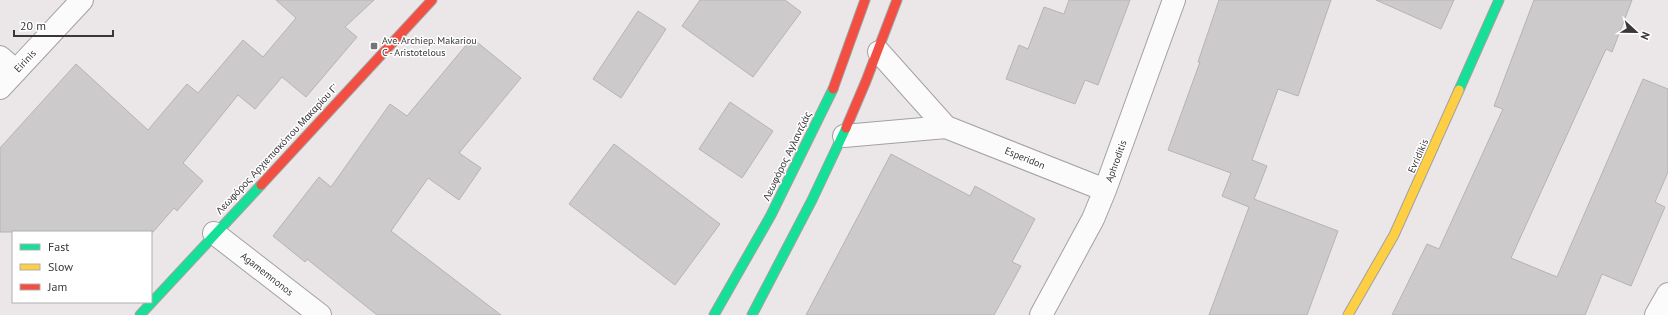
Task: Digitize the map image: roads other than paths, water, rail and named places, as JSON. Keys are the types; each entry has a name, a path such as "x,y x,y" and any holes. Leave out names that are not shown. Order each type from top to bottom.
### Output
{"street":[{"name":"Eirinis","path":"0,88 8,64 82,0"},
{"name":"Λεωφόρος Αρχιεπισκόπου Μακαρίου Γ'","path":"152,302 214,233 432,0"},
{"name":"Λεωφόρος Αγλαντζιάς","path":"714,315 771,215 834,85 865,0"},
{"path":"752,315 785,255 844,136 879,52 897,0"},
{"name":"Aphroditis","path":"1041,315 1073,258 1105,190 1174,0"},
{"name":"Evridikis","path":"1348,315 1394,235 1499,0"},
{"name":"Esperidon","path":"879,52 946,127 1105,190"},
{"name":"Esperidon","path":"844,136 946,127"},
{"name":"Agamemnonos","path":"214,233 320,315"},
{"path":"1656,315 1668,294"},
{"name":"Λεωφόρος Αρχιεπισκόπου Μακαρίου Γ'","path":"140,315 151,303"}],"place":[{"name":"Ave. Archiep. Makariou C - Aristotelous","path":"374,46"}]}
